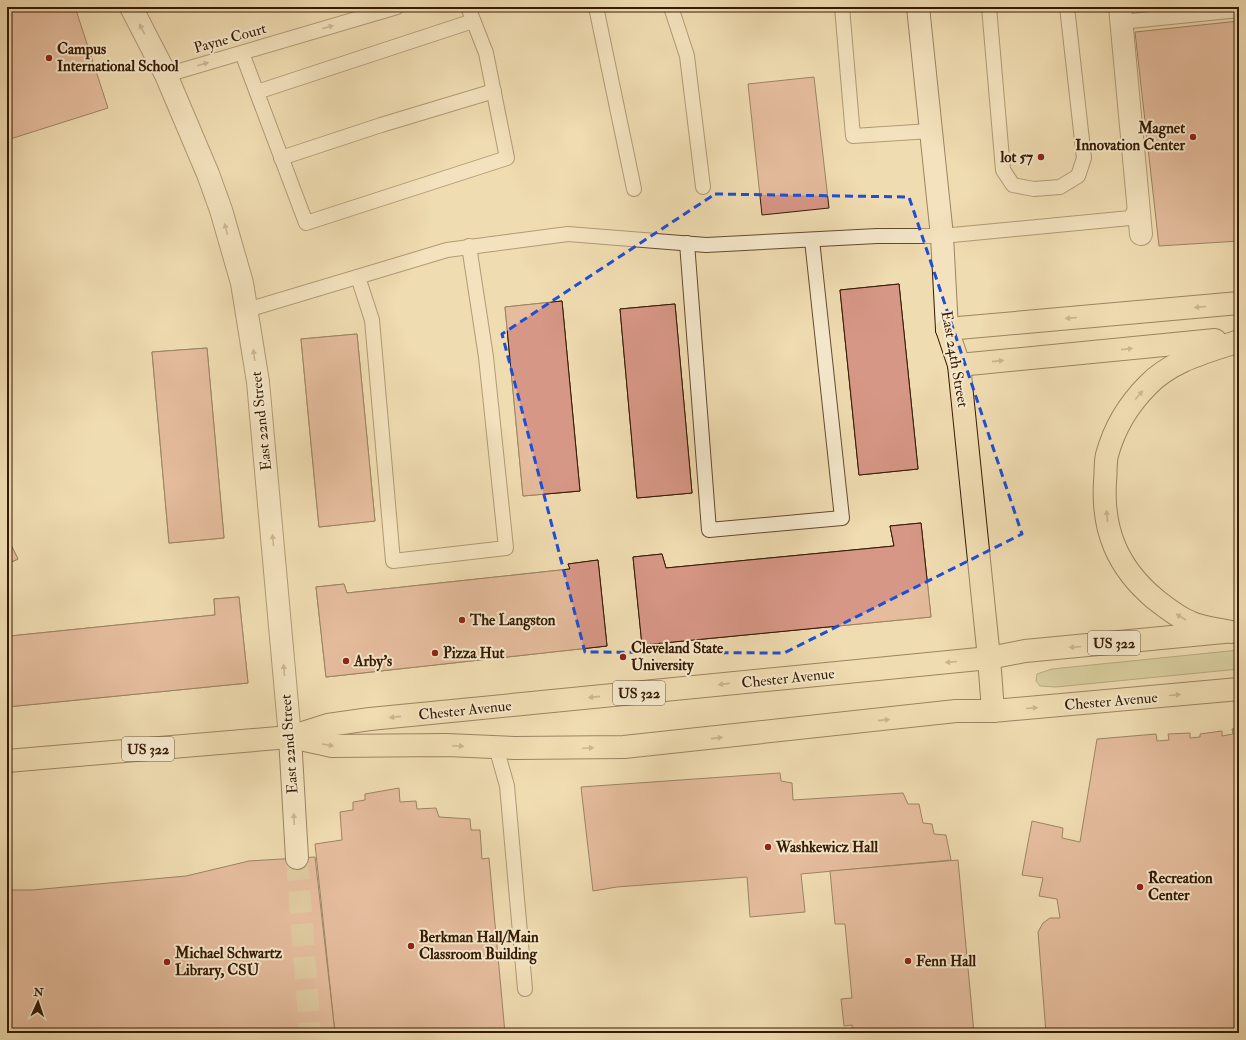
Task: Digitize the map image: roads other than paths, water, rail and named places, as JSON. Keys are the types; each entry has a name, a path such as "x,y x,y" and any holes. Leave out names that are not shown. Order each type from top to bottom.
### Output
{"main road":[{"path":"947,329 1239,303"},
{"name":"East 24th Street","path":"947,329 959,365 989,658 993,711"},
{"path":"959,365 1239,339"},
{"path":"1235,631 1190,623 1163,606 1139,586 1118,556 1112,542 1104,492 1107,456 1120,422 1131,405 1148,384 1164,371 1186,359 1239,339"},
{"name":"Chester Avenue","path":"7,761 290,737 328,724 989,658 1025,651 1235,631"},
{"name":"Chester Avenue","path":"290,737 332,746 447,745 496,748 624,747 956,712 993,711 1239,689"}],"street":[{"name":"East 22nd Street","path":"131,7 166,75 208,174 242,282 248,310 258,382 290,737 297,858"},
{"name":"East 24th Street","path":"918,7 942,236 947,329"},
{"path":"1123,14 1141,234"}],"lane":[{"name":"Payne Court","path":"166,75 397,7"},
{"path":"242,53 306,223 507,158 486,53 468,7"},
{"path":"596,7 634,189"},
{"path":"671,7 687,56 704,187"},
{"path":"842,7 853,136 931,131"},
{"path":"989,7 1003,170 1013,186 1034,189 1060,187 1078,176 1084,158 1067,7"},
{"path":"1123,14 1239,10"},
{"path":"257,92 473,21"},
{"path":"281,158 381,125 494,91"},
{"path":"248,310 447,250 568,234 706,245 942,236 1130,218 1139,206"},
{"path":"687,243 709,530 842,518 812,240"},
{"path":"358,276 372,320 393,561 506,548 486,357 469,246"},
{"path":"496,748 507,786 525,989"}],"tunnel":[{"path":"297,858 310,1033"}],"place":[{"name":"Campus International School","path":"49,58"},
{"name":"Magnet Innovation Center","path":"1193,137"},
{"name":"lot 57","path":"1041,157"},
{"name":"The Langston","path":"462,620"},
{"name":"Pizza Hut","path":"435,653"},
{"name":"Cleveland State University","path":"623,657"},
{"name":"Arby's","path":"346,661"},
{"name":"Washkewicz Hall","path":"768,847"},
{"name":"Recreation Center","path":"1140,887"},
{"name":"Berkman Hall/Main Classroom Building","path":"411,946"},
{"name":"Fenn Hall","path":"908,961"},
{"name":"Michael Schwartz Library, CSU","path":"167,962"}]}
